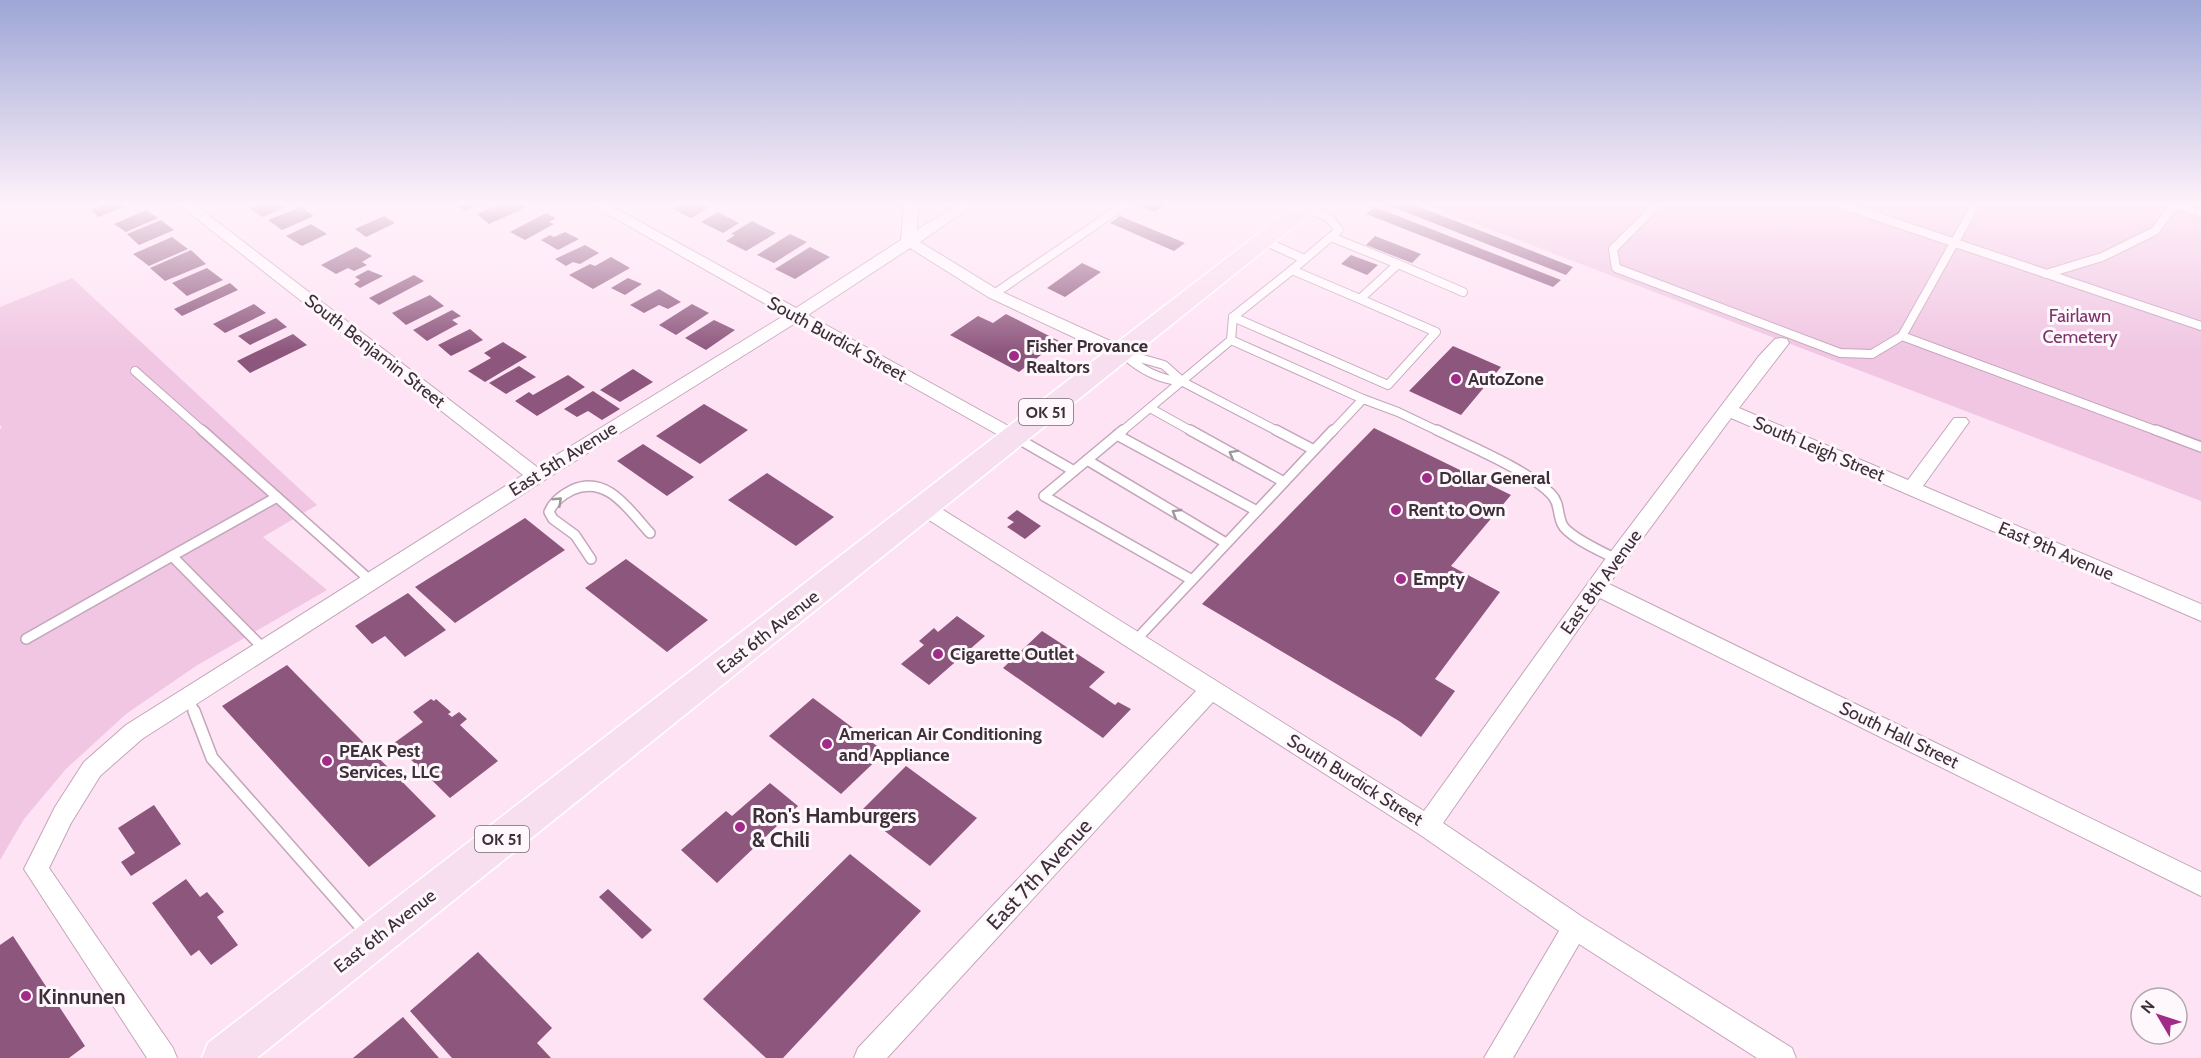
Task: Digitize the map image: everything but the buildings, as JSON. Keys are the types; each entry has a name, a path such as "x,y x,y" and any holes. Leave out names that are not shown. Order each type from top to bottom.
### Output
{"main road":[{"name":"East 6th Avenue","path":"223,1058 1248,253"}],"street":[{"name":"South Benjamin Street","path":"249,253 536,476"},
{"name":"South Burdick Street","path":"684,253 1015,437"},
{"name":"East 5th Avenue","path":"163,1058 36,869 63,815 92,769 134,732 158,716 536,476 795,316 890,253"},
{"path":"929,253 994,294 1122,353"},
{"name":"East 8th Avenue","path":"1427,826 1596,586 1765,360 1781,343"},
{"name":"South Leigh Street","path":"1728,410 1911,489"},
{"path":"1911,489 1959,422"},
{"name":"East 9th Avenue","path":"1911,489 2201,613"},
{"name":"South Burdick Street","path":"925,508 1427,826 1575,927 1782,1058"},
{"name":"South Hall Street","path":"1596,586 2201,884"},
{"name":"East 7th Avenue","path":"868,1058 1211,690"},
{"path":"1498,1058 1575,927"}],"lane":[{"path":"994,294 1054,253"},
{"path":"1291,253 1304,259"},
{"path":"1192,580 1044,496 1231,340 1233,317 1311,253"},
{"path":"1372,253 1463,292"},
{"path":"1614,253 1616,268 1840,353 1872,354 1902,336 1948,253"},
{"path":"1985,253 2201,327"},
{"path":"2046,274 2110,253"},
{"path":"1360,299 1398,264"},
{"path":"1233,317 1388,385 1436,332 1292,270"},
{"path":"1902,336 2201,447"},
{"path":"1231,340 1372,404 1398,412 1495,458 1551,494 1558,505 1562,525 1574,536 1616,559"},
{"path":"1122,353 1154,360 1176,370 1183,382"},
{"path":"1122,353 1141,370 1162,381 1183,382 1314,450"},
{"path":"135,371 371,581"},
{"path":"1134,642 1363,399"},
{"path":"1150,408 1284,482"},
{"path":"1117,435 1257,511"},
{"path":"1015,437 1074,471"},
{"path":"1087,460 1226,543"},
{"path":"591,559 575,535 553,519 549,512 552,504 574,489 590,483 603,486 650,533"},
{"path":"26,639 277,497"},
{"path":"172,556 264,649"},
{"path":"189,697 198,720 201,739 212,758 373,941"}],"green space":[{"name":"Fairlawn Cemetery","path":"1553,253 2201,253 2201,501"},
{"path":"72,278 317,505 263,537 327,590 196,666 126,714 66,769 24,819 0,860 0,429 2,428 0,425 0,307"}],"place":[{"name":"Fisher Provance Realtors","path":"1014,356"},
{"name":"AutoZone","path":"1456,379"},
{"name":"Dollar General","path":"1427,478"},
{"name":"Rent to Own","path":"1396,510"},
{"name":"Empty","path":"1401,579"},
{"name":"Cigarette Outlet","path":"938,654"},
{"name":"American Air Conditioning and Appliance","path":"827,744"},
{"name":"PEAK Pest Services, LLC","path":"327,761"},
{"name":"Ron's Hamburgers & Chili","path":"740,827"},
{"name":"Kinnunen","path":"26,996"}]}
